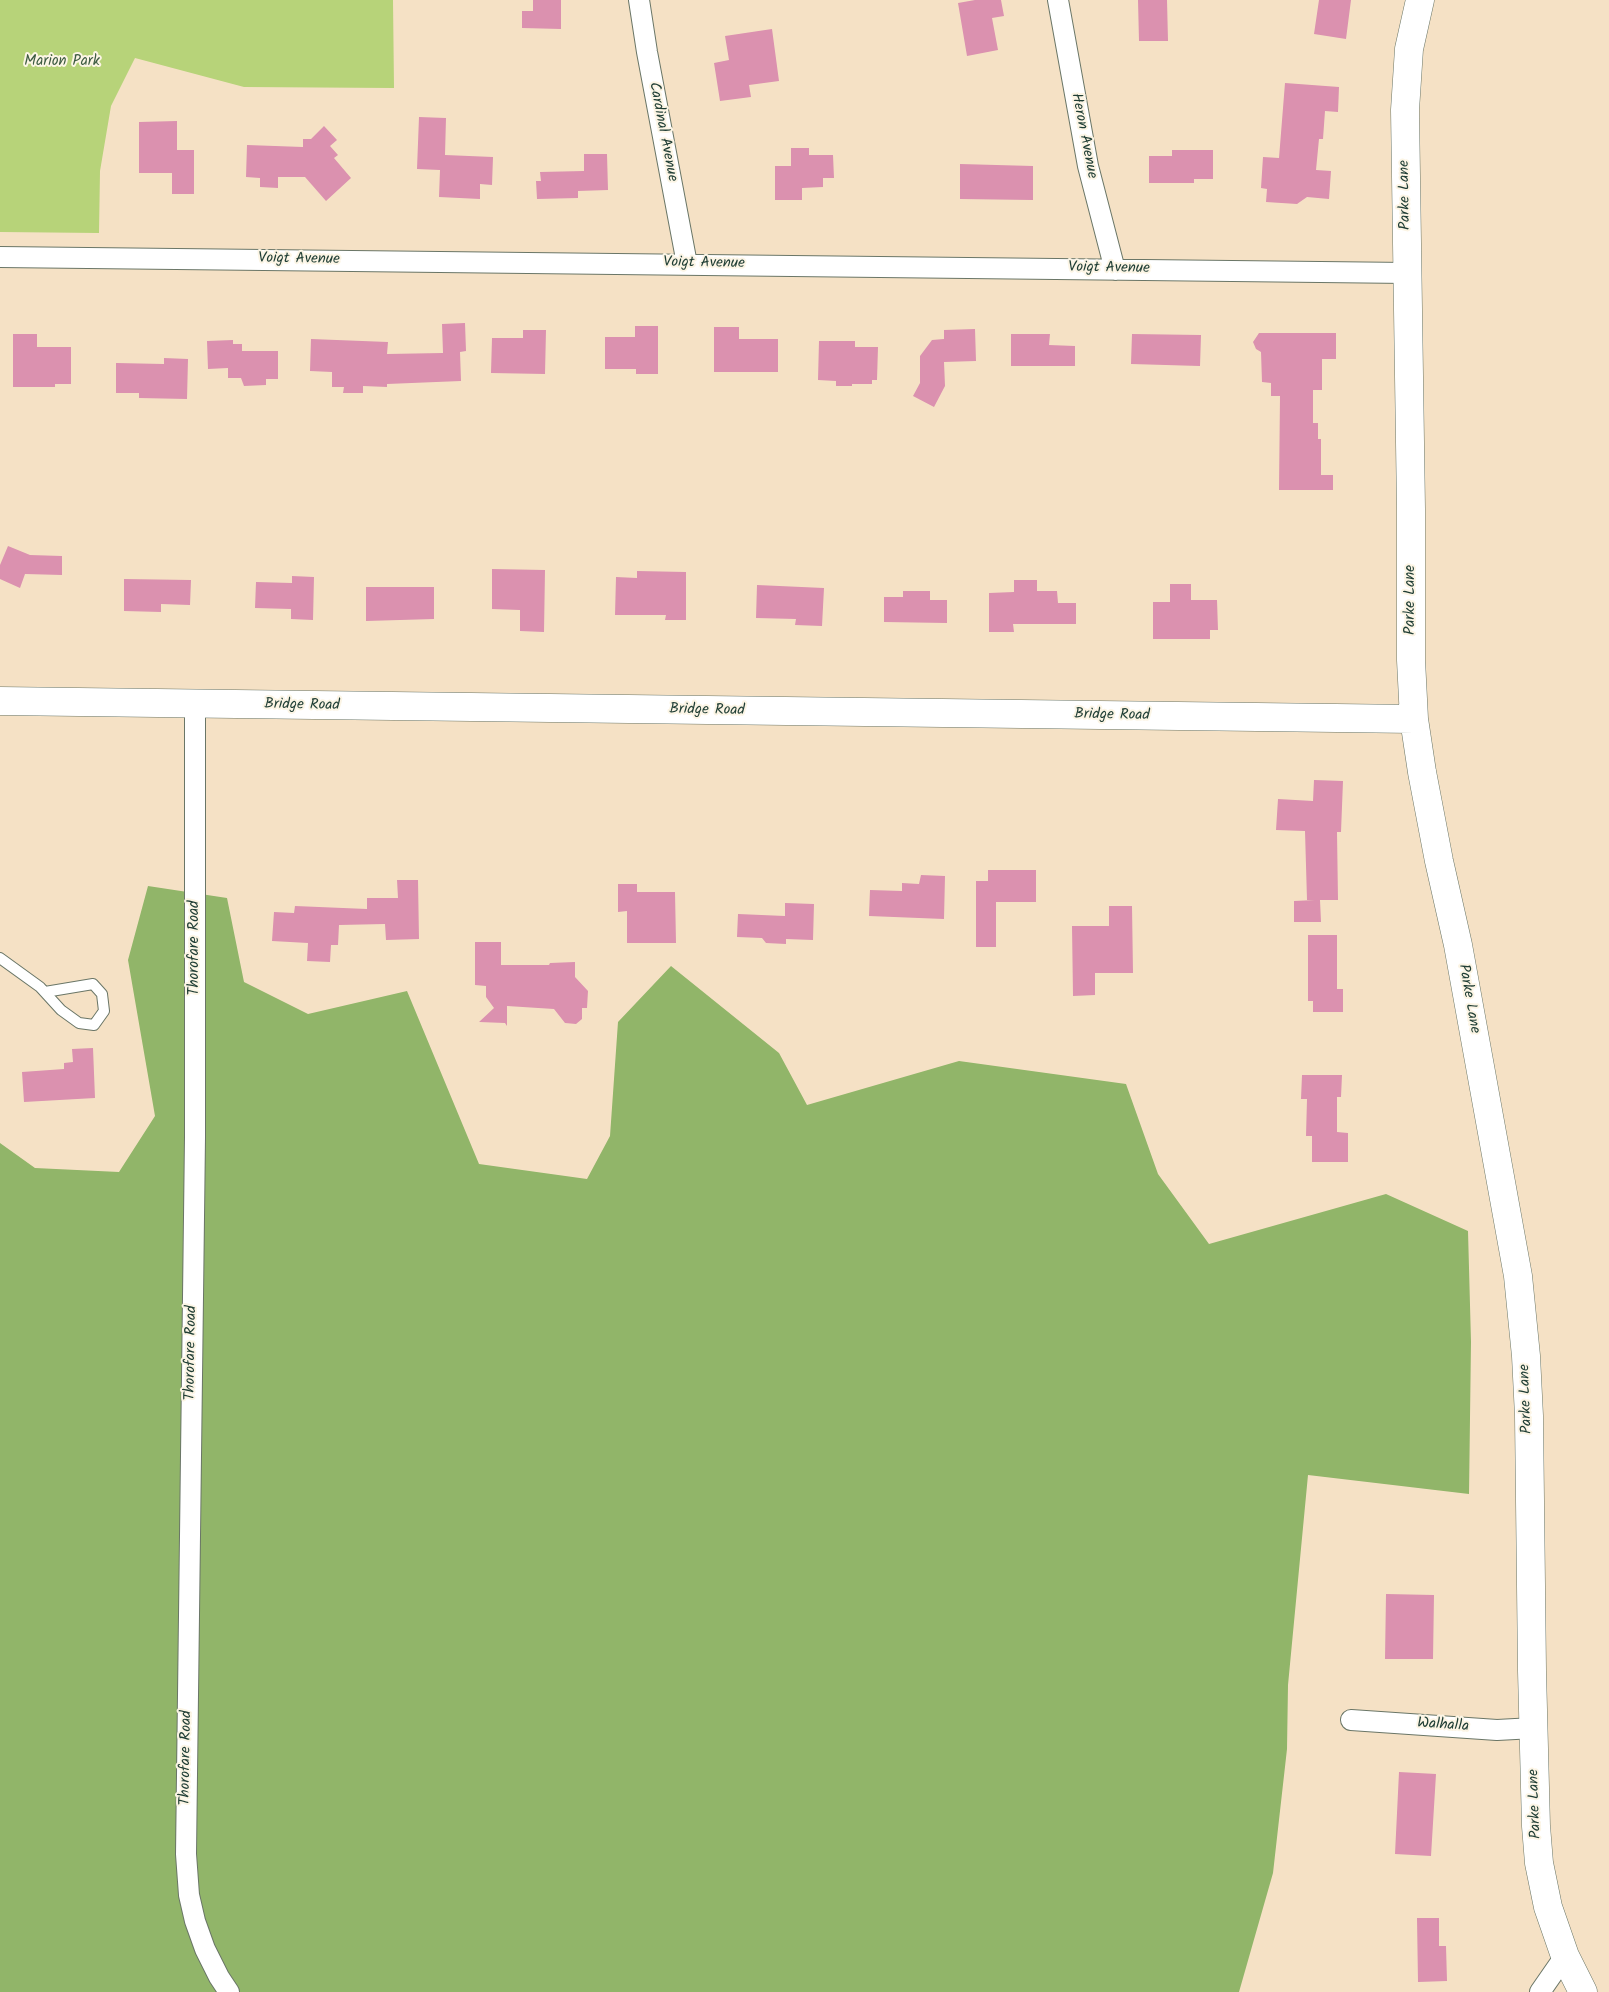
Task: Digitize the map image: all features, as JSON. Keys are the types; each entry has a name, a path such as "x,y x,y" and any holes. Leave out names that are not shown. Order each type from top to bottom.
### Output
{"main road":[{"name":"Parke Lane","path":"1420,0 1410,49 1405,110 1411,660 1414,719 1422,772 1458,946 1518,1276 1526,1356 1529,1416 1532,1671 1536,1826 1539,1863 1548,1907 1565,1956 1582,1992"},
{"name":"Bridge Road","path":"0,701 1414,719"}],"street":[{"name":"Cardinal Avenue","path":"639,0 687,264"},
{"name":"Heron Avenue","path":"1058,0 1088,166 1115,270"},
{"name":"Voigt Avenue","path":"0,256 1408,273"},
{"name":"Thorofare Road","path":"195,704 195,1137 186,1854 189,1895 195,1921 205,1949 229,1992"},
{"name":"Walhalla","path":"1351,1720 1497,1730 1534,1728"},
{"path":"1540,1992 1565,1956"}],"lane":[{"path":"0,958 45,992 61,1010 79,1023 94,1026 104,1011 102,994 93,984 45,992"}],"green space":[{"name":"Marion Park","path":"0,0 393,0 394,88 244,87 135,58 111,106 100,171 99,233 0,232"},
{"path":"148,886 227,898 244,982 308,1014 407,991 479,1164 587,1179 610,1136 618,1022 671,966 779,1053 807,1105 959,1061 1126,1084 1158,1174 1209,1244 1386,1194 1468,1231 1471,1342 1469,1494 1308,1475 1288,1685 1287,1749 1273,1873 1239,1992 0,1992 0,1143 35,1168 119,1172 155,1116 128,960"}],"building":[{"path":"533,0 561,0 561,29 522,28 522,11 533,11"},
{"path":"975,0 1001,0 1004,16 992,18 998,50 967,56 958,3"},
{"path":"1138,0 1167,0 1168,41 1139,41"},
{"path":"1319,0 1351,0 1346,39 1314,34"},
{"path":"772,29 779,81 749,85 751,97 720,101 714,63 729,60 725,36"},
{"path":"1285,83 1339,87 1338,112 1325,111 1323,139 1319,139 1316,170 1331,171 1329,199 1307,197 1297,204 1266,202 1267,189 1261,188 1263,157 1279,158"},
{"path":"419,117 446,118 445,155 493,157 492,185 480,184 480,199 439,197 440,170 417,169"},
{"path":"177,121 177,150 194,150 194,194 172,194 172,173 139,173 139,122"},
{"path":"324,126 337,140 330,146 338,155 334,158 351,178 326,201 305,177 278,177 278,188 260,187 260,178 246,177 247,145 303,147 303,139 311,139"},
{"path":"791,148 809,148 809,155 833,155 834,178 823,178 823,187 802,188 802,200 775,200 775,166 791,166"},
{"path":"1172,150 1213,150 1213,179 1194,179 1194,183 1149,183 1149,156 1172,156"},
{"path":"584,154 607,154 608,190 578,191 578,198 537,199 536,181 541,181 540,172 584,171"},
{"path":"960,164 1033,166 1033,200 960,199"},
{"path":"465,323 466,351 460,352 461,381 387,384 387,387 363,386 363,393 343,393 344,387 332,387 332,372 310,371 311,339 388,342 387,354 443,353 442,324"},
{"path":"635,326 658,326 658,374 636,374 636,369 605,369 605,337 635,337"},
{"path":"714,327 739,327 739,339 778,339 778,372 714,372"},
{"path":"975,329 976,361 944,362 945,386 934,407 913,396 920,383 920,356 932,340 944,339 944,330"},
{"path":"523,330 546,330 545,374 491,373 492,338 523,338"},
{"path":"1259,333 1336,333 1336,359 1322,359 1322,390 1313,390 1313,423 1318,423 1318,439 1321,439 1321,475 1333,475 1333,490 1279,490 1280,396 1271,396 1271,383 1262,382 1261,352 1256,349 1253,342"},
{"path":"13,334 37,334 37,347 71,347 71,384 55,384 55,387 13,387"},
{"path":"1011,334 1050,334 1049,345 1075,346 1075,366 1011,366"},
{"path":"1132,334 1201,335 1200,366 1131,364"},
{"path":"233,340 233,344 242,344 242,351 278,351 278,379 266,379 266,385 244,386 241,378 228,378 228,368 208,369 207,341"},
{"path":"819,341 855,341 855,347 878,347 877,380 872,380 872,384 836,386 836,381 818,380"},
{"path":"164,358 188,359 187,399 139,398 139,393 116,393 116,363 164,364"},
{"path":"8,546 30,555 62,556 62,575 25,574 20,588 0,579 0,565"},
{"path":"492,569 545,570 544,632 520,631 520,610 492,609"},
{"path":"637,571 686,572 686,620 665,620 666,615 615,615 616,577 637,578"},
{"path":"292,576 314,577 313,620 291,619 291,609 255,608 256,582 292,583"},
{"path":"124,579 191,580 190,605 161,604 161,612 124,611"},
{"path":"1014,580 1037,580 1037,591 1057,591 1058,603 1076,603 1076,624 1013,624 1014,632 989,632 989,593 1014,592"},
{"path":"1170,584 1191,584 1191,600 1217,600 1218,630 1210,630 1210,639 1153,639 1153,602 1170,602"},
{"path":"757,585 824,588 822,626 795,625 796,619 756,618"},
{"path":"366,587 434,587 434,619 366,621"},
{"path":"903,591 930,591 930,600 947,600 947,623 884,622 884,597 903,597"},
{"path":"1314,780 1343,781 1341,832 1337,832 1338,900 1320,900 1321,922 1294,922 1294,901 1315,900 1307,900 1305,831 1276,830 1278,799 1313,801"},
{"path":"988,870 1036,870 1036,902 996,902 996,947 976,947 976,881 988,881"},
{"path":"921,875 945,876 944,919 869,916 870,890 902,891 902,883 919,884"},
{"path":"397,880 418,880 419,939 386,940 385,924 339,925 338,945 331,945 330,962 307,961 308,943 272,941 274,912 294,913 295,906 367,909 367,898 398,898"},
{"path":"618,884 637,884 637,892 675,892 676,943 627,943 627,911 618,912"},
{"path":"785,903 814,904 813,940 786,939 786,944 766,943 762,938 737,937 738,914 785,916"},
{"path":"1109,906 1132,906 1133,973 1095,973 1095,995 1073,996 1072,926 1109,926"},
{"path":"1308,935 1337,935 1337,989 1343,989 1343,1012 1313,1012 1313,1001 1308,1001"},
{"path":"475,942 501,942 501,965 549,965 550,963 575,962 575,977 588,991 587,1008 582,1008 582,1019 576,1024 565,1023 554,1009 507,1006 507,1026 505,1023 479,1022 494,1008 486,997 486,986 475,985"},
{"path":"93,1048 95,1098 24,1102 22,1072 64,1069 64,1063 73,1062 72,1049"},
{"path":"1302,1075 1342,1075 1341,1097 1337,1097 1337,1132 1348,1133 1348,1162 1312,1162 1312,1136 1306,1136 1307,1099 1301,1099"},
{"path":"1386,1594 1434,1595 1433,1659 1385,1659"},
{"path":"1399,1772 1436,1774 1431,1856 1395,1854"},
{"path":"1417,1918 1439,1918 1439,1946 1446,1946 1447,1981 1418,1982"}]}
